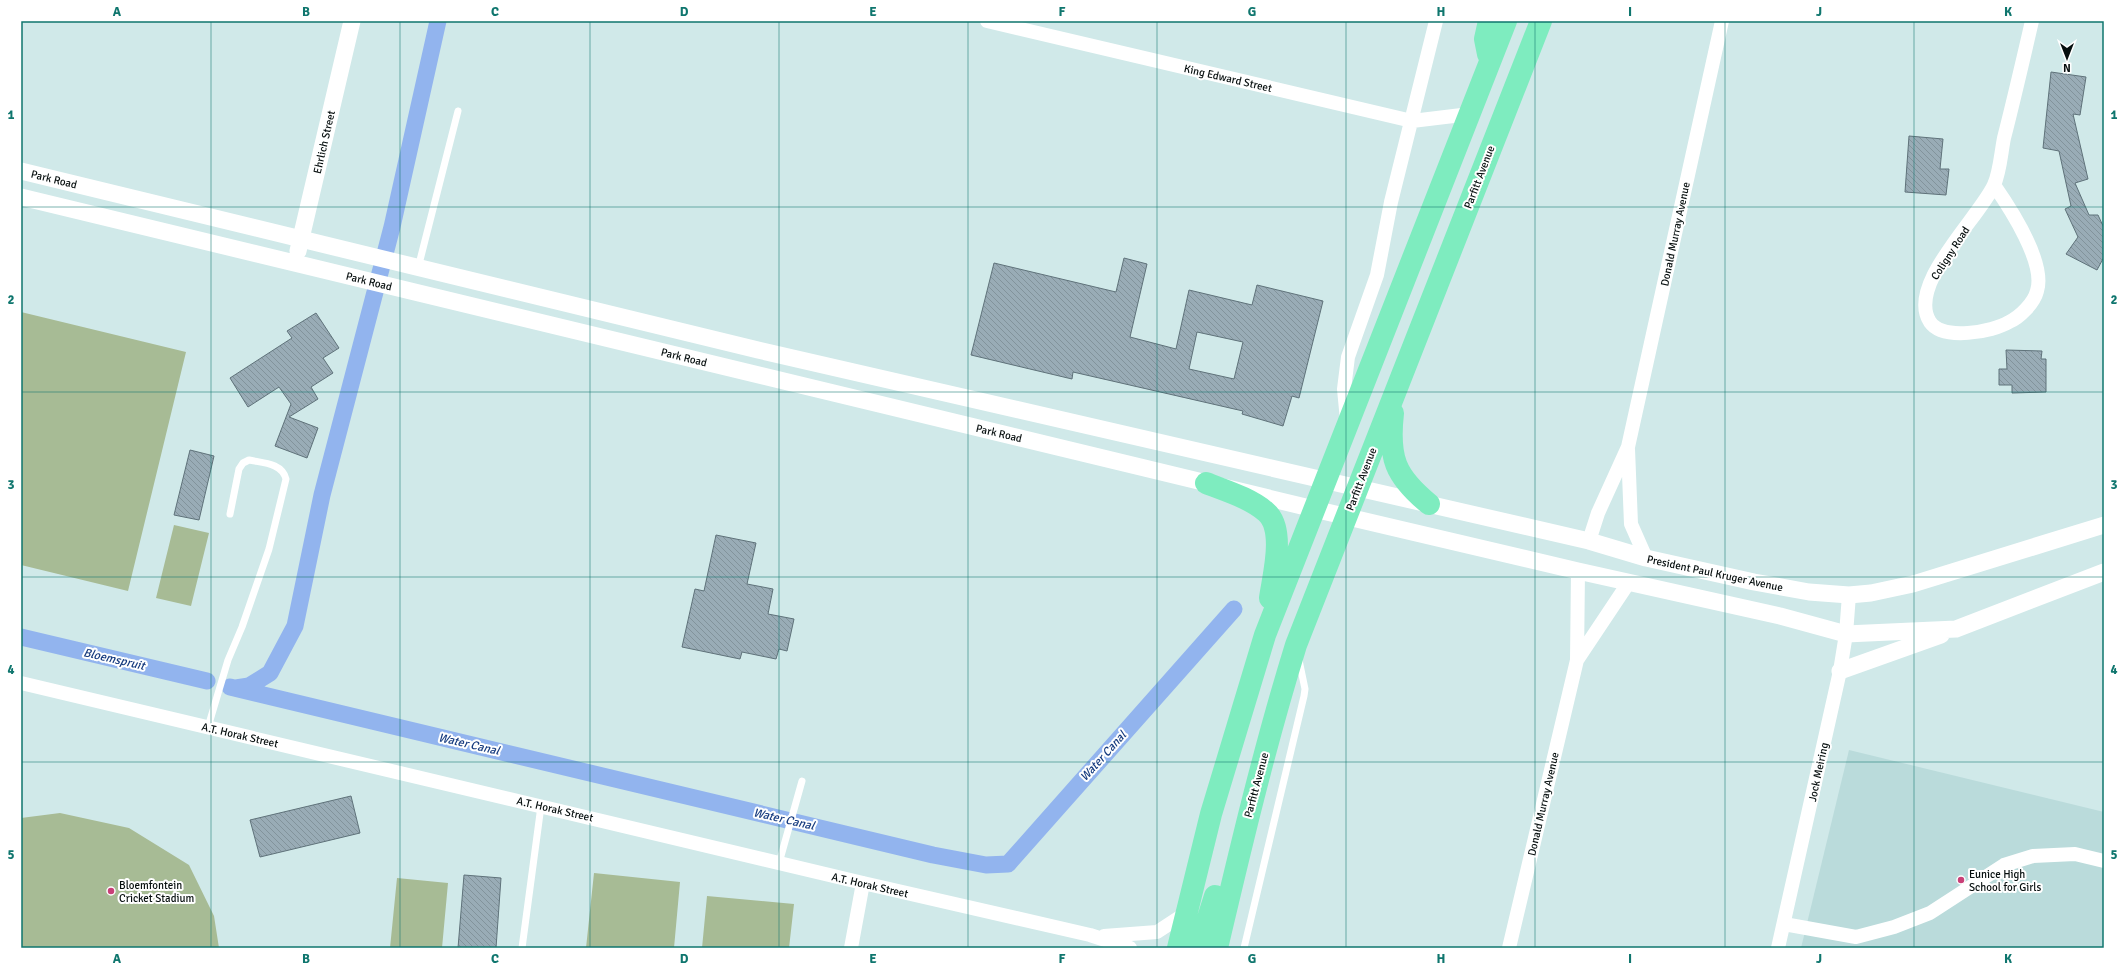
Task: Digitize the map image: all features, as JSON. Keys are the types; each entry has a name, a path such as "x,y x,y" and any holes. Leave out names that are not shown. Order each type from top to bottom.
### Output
{"highway":[{"path":"1489,21 1485,39 1490,63"},
{"path":"1178,948 1211,814 1265,635 1506,21"},
{"name":"Parfitt Avenue","path":"1217,948 1262,764 1296,645 1541,21"},
{"path":"1396,390 1390,435 1397,467 1410,488 1429,504"},
{"path":"1206,483 1255,504 1268,513 1275,526 1277,549 1265,635"},
{"path":"1191,948 1202,937 1207,923 1238,795 1245,783 1262,764"}],"street":[{"name":"Ehrlich Street","path":"295,263 352,21"},
{"name":"King Edward Street","path":"987,21 1412,121 1470,114"},
{"path":"1348,424 1344,389 1348,357 1377,275 1391,202 1436,21"},
{"name":"Donald Murray Avenue","path":"1589,541 1598,513 1628,447 1722,21"},
{"name":"Coligny Road","path":"1994,185 2023,234 2039,272 2037,292 2028,306 2010,322 1989,329 1967,333 1948,333 1937,329 1930,321 1926,308 1927,290 1936,271 1994,185 2032,21"},
{"name":"Park Road","path":"21,171 758,350 1325,482"},
{"name":"Park Road","path":"21,197 1346,516"},
{"name":"Donald Murray Avenue","path":"1628,447 1631,524 1646,558"},
{"name":"President Paul Kruger Avenue","path":"1325,482 1429,504 1589,541 1646,558 1809,592 1849,595 1871,593 1913,584 2104,525"},
{"path":"1346,516 1578,571 1780,616 1846,634 1956,629"},
{"name":"Donald Murray Avenue","path":"1509,948 1577,660 1578,571"},
{"path":"1840,671 1956,629 2104,572"},
{"name":"Donald Murray Avenue","path":"1577,660 1629,582"},
{"name":"Jock Meiring","path":"1778,948 1840,671 1846,634 1849,595"},
{"name":"A.T. Horak Street","path":"21,682 541,806 780,859 863,883 1090,935 1130,948"},
{"path":"1784,924 1855,943 1930,913 2004,865 2033,856 2075,854 2104,861"},
{"path":"851,948 863,883"},
{"name":"A.T. Horak Street","path":"1090,935 1126,935 1157,932 1186,913"}],"lane":[{"path":"413,267 458,111"},
{"path":"208,727 228,660 242,627 269,549 286,479 284,471 278,467 248,460 242,463 239,469 230,514"},
{"path":"1244,948 1305,689 1296,645"},
{"path":"780,859 802,784"},
{"path":"522,948 541,806"}],"shaded area":[{"name":"Eunice High School for Girls","path":"1849,750 2104,812 2104,948 1801,948"}],"green space":[{"path":"21,312 186,352 128,591 21,565"},
{"path":"174,525 209,533 191,606 156,598"},
{"name":"Bloemfontein Cricket Stadium","path":"60,813 129,828 189,865 214,916 219,948 21,948 21,818"},
{"path":"594,873 680,882 674,948 586,948"},
{"path":"397,878 448,883 442,948 390,948"},
{"path":"707,896 794,904 789,948 702,948"}],"building":[{"path":"2051,72 2086,77 2080,115 2073,114 2088,179 2075,183 2089,215 2098,215 2104,228 2104,257 2097,270 2066,254 2078,237 2065,209 2071,206 2059,151 2043,148"},
{"path":"1909,136 1943,139 1940,169 1949,169 1946,195 1905,192"},
{"path":"1124,258 1147,264 1130,337 1176,349 1189,290 1252,305 1257,285 1323,301 1299,398 1292,396 1283,426 1242,414 1243,411 1073,372 1072,379 971,355 994,263 1116,292","holes":["1197,332 1243,342 1234,379 1189,369"]},
{"path":"316,313 339,348 323,358 333,373 311,387 318,399 289,417 318,428 307,458 275,446 291,404 279,387 248,407 230,378 292,338 287,331"},
{"path":"2006,350 2042,351 2041,359 2046,359 2046,392 2012,393 2012,385 1999,385 1999,369 2007,369"},
{"path":"190,450 214,456 199,520 174,515"},
{"path":"716,535 756,543 747,584 773,589 768,614 794,619 787,651 779,649 776,659 742,652 740,659 682,647 695,589 704,591"},
{"path":"351,796 360,833 260,857 250,820"},
{"path":"464,875 501,878 496,948 458,948"}],"waterway":[{"path":"236,688 249,686 270,673 295,626 322,495 392,227 438,21"},
{"name":"Water Canal","path":"230,687 933,855 986,865 1008,864 1234,609"},
{"name":"Bloemspruit","path":"21,637 207,681"}],"place":[{"name":"Eunice High School for Girls","path":"1961,880"},
{"name":"Bloemfontein Cricket Stadium","path":"111,891"}]}
